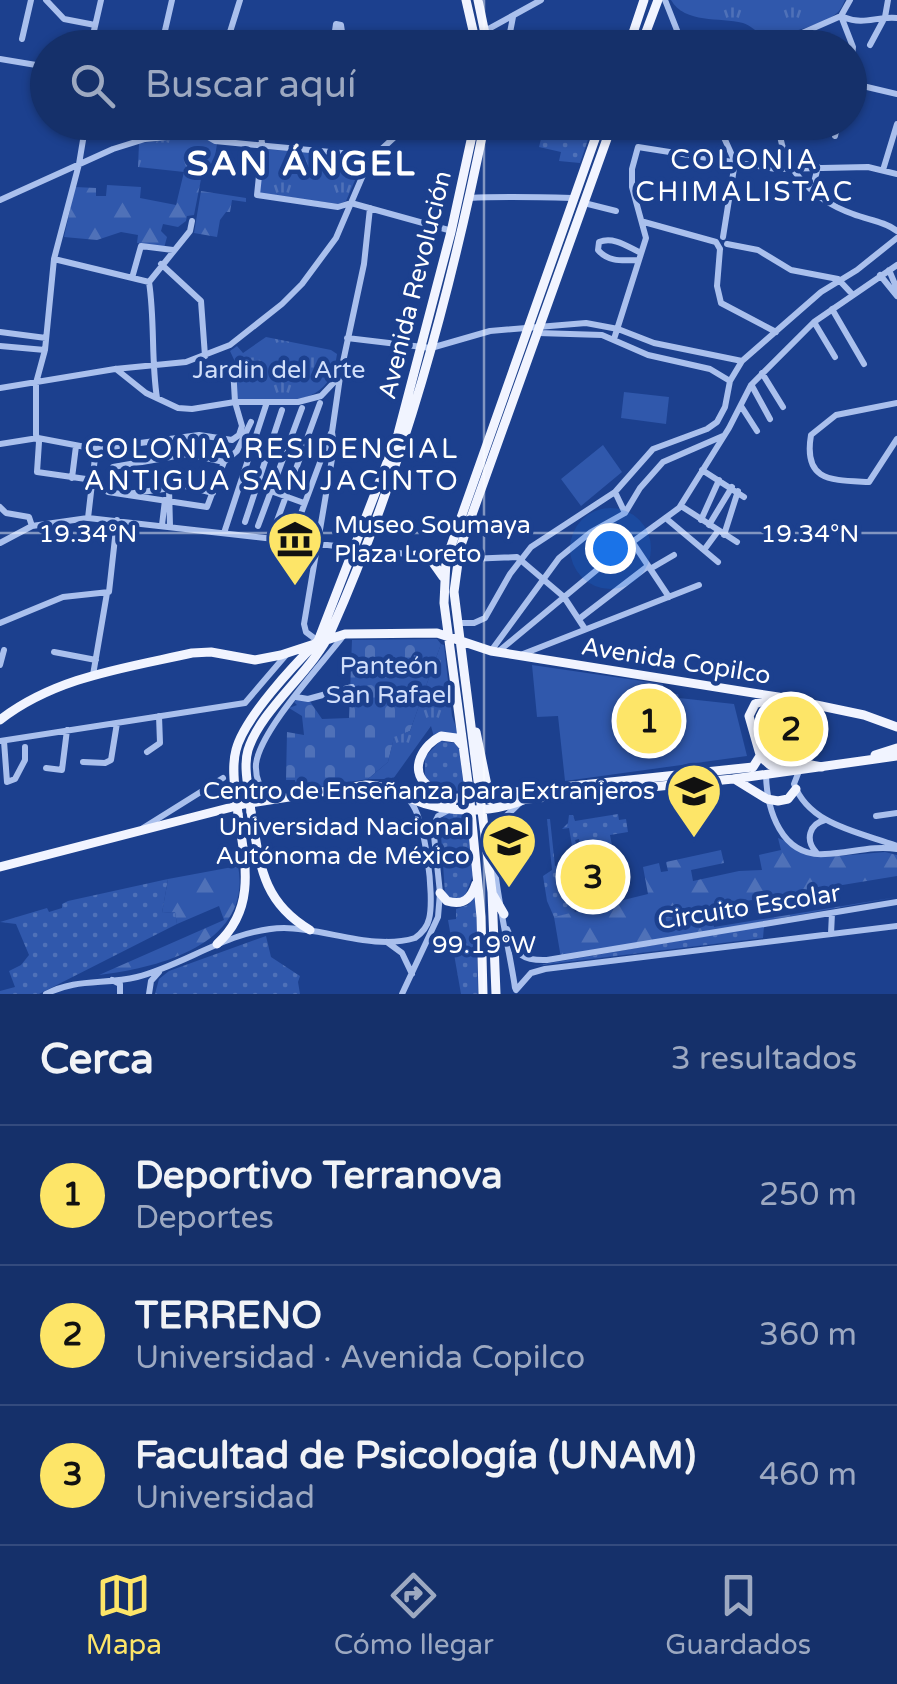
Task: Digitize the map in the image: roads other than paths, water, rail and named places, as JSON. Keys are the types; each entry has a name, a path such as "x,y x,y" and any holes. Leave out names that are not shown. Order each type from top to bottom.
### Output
{"main road":[{"path":"478,0 479,30"},
{"path":"634,30 644,0"},
{"path":"647,30 658,0"},
{"path":"465,3 476,30"},
{"name":"Avenida Revolución","path":"310,930 284,911 268,890 251,812 247,753 257,732 323,639 408,432 472,140"},
{"name":"Avenida Revolución","path":"426,347 470,198 481,140"},
{"path":"496,994 492,892 463,746 446,618 446,560 592,140"},
{"path":"474,790 472,724 454,584 458,559 607,140"},
{"path":"416,555 432,560 444,579"},
{"path":"446,618 436,632 446,643 454,713 474,750"},
{"name":"Avenida Copilco","path":"0,717 41,693 93,676 197,652 249,660 286,654 345,634 436,632 492,651 778,697 864,714 897,726"},
{"name":"Avenida Revolución","path":"217,944 239,917 246,890 234,786 239,741 293,666 323,639"},
{"path":"454,659 464,651 492,651"},
{"path":"766,775 749,722 750,712 758,702 778,697"},
{"path":"472,724 482,748 476,806 482,994"},
{"path":"463,746 450,736 433,740 419,762 422,780 449,798 476,806 752,767 760,756"},
{"path":"865,762 897,748"},
{"path":"760,756 770,765 803,763 822,767"},
{"path":"0,867 268,800 372,784 406,796 476,806 508,806 523,800 733,779 897,756"},
{"path":"234,767 246,766"},
{"path":"733,779 767,798 784,801 796,789"},
{"path":"234,786 248,790"},
{"path":"440,893 447,901 464,902 474,892 478,877"},
{"path":"492,892 504,914"}],"street":[{"path":"22,38 32,0"},
{"path":"46,0 63,19 95,25"},
{"path":"94,30 101,0"},
{"path":"165,30 172,0"},
{"path":"230,30 240,0"},
{"path":"492,30 541,0"},
{"path":"665,0 677,30"},
{"path":"809,30 841,16 850,0"},
{"path":"870,45 885,17 888,0"},
{"path":"511,30 514,16"},
{"path":"841,16 861,24 897,18"},
{"path":"841,16 846,30"},
{"path":"0,59 30,64"},
{"path":"867,86 897,94"},
{"path":"883,170 897,124"},
{"path":"83,140 54,260 45,350 36,384 37,472 93,480"},
{"path":"0,200 142,140"},
{"path":"213,140 374,156"},
{"path":"261,140 257,195 338,206 351,203 451,232 462,226"},
{"path":"0,388 116,368 152,366 205,356 230,345 293,295 336,238 374,156 391,140"},
{"path":"726,140 735,162 717,286 721,303 776,332"},
{"path":"781,140 793,169 812,191 847,212 888,224 897,231"},
{"path":"616,334 646,238 632,187 638,147 793,169 883,170 897,174"},
{"path":"812,191 818,167"},
{"path":"470,198 573,198"},
{"path":"584,203 616,211"},
{"path":"290,543 332,432 364,264 370,208"},
{"path":"158,400 152,366 154,318 149,282 190,230 192,221"},
{"path":"644,222 758,250 791,270 841,280 852,295"},
{"path":"458,623 485,618 531,547 615,492 652,449 707,430 717,422 725,407 730,381 742,361 821,292 897,238"},
{"path":"606,239 641,256 616,261 598,250 599,242 606,239"},
{"path":"132,278 141,246 174,250"},
{"path":"54,260 149,282"},
{"path":"161,264 202,303 205,356"},
{"path":"492,651 616,554 668,520 681,506 751,385 814,322 897,264"},
{"path":"889,270 896,292"},
{"path":"880,276 896,292"},
{"path":"832,309 864,364"},
{"path":"347,338 426,347 490,331 586,322 616,334 742,361"},
{"path":"814,322 835,357"},
{"path":"0,332 46,338"},
{"path":"616,334 648,355 710,369 730,381"},
{"path":"0,346 45,350"},
{"path":"0,444 38,438 96,449 202,435 232,440 242,426 235,402 233,367"},
{"path":"116,368 158,400 178,408 338,398"},
{"path":"762,373 783,407"},
{"path":"274,530 317,401 340,376"},
{"path":"751,385 770,419"},
{"path":"224,534 267,402"},
{"path":"897,403 833,416 811,435 809,460 824,477 869,482 897,439"},
{"path":"741,406 757,432"},
{"path":"258,526 302,408"},
{"path":"245,522 282,410"},
{"path":"224,462 188,454 113,466 108,492 204,508 209,505 224,462 237,450 251,422"},
{"path":"717,422 725,434"},
{"path":"323,639 304,628 334,446 332,432"},
{"path":"492,651 544,578 573,545 624,512 662,462 725,434"},
{"path":"72,478 76,446"},
{"path":"88,518 96,449"},
{"path":"652,449 662,462"},
{"path":"702,470 738,492"},
{"path":"701,520 719,480"},
{"path":"121,495 186,486 213,494"},
{"path":"257,486 304,504"},
{"path":"166,525 168,488"},
{"path":"615,492 624,512"},
{"path":"709,526 738,492"},
{"path":"704,550 721,533 738,492"},
{"path":"681,506 738,542"},
{"path":"0,507 29,517 32,526"},
{"path":"0,544 32,526 88,518 316,546 361,546 446,560 521,560 564,597 585,628"},
{"path":"93,676 117,520"},
{"path":"668,520 718,562"},
{"path":"598,528 616,554"},
{"path":"633,543 669,598"},
{"path":"579,619 649,567 674,554"},
{"path":"518,656 699,585"},
{"path":"0,624 63,597 108,592"},
{"path":"268,800 257,779 258,756 268,734 345,634"},
{"path":"0,665 4,650"},
{"path":"54,652 96,660"},
{"path":"25,747 15,779 6,782 2,741 250,700 286,654"},
{"path":"296,697 308,699 352,687"},
{"path":"147,752 160,744 159,716"},
{"path":"83,762 105,764 111,760 117,723"},
{"path":"46,768 62,770 67,730"},
{"path":"796,789 794,778 800,770"},
{"name":"Circuito Escolar","path":"766,775 767,798 774,820 789,842 805,852 822,855 897,847"},
{"path":"140,830 223,778"},
{"name":"Circuito Escolar","path":"796,789 809,810 826,820 897,847"},
{"path":"46,994 68,984 140,976 217,944 265,930 310,930 384,941 418,936 426,928 431,911 422,820 406,796"},
{"path":"516,992 494,836 502,820 523,800"},
{"path":"402,994 438,917 440,893 433,826 440,814 476,806"},
{"path":"876,816 897,812"},
{"path":"822,855 812,848 809,834 816,824 826,820"},
{"path":"856,850 858,832"},
{"name":"Circuito Escolar","path":"530,961 897,902"},
{"path":"851,910 847,922 854,931"},
{"path":"831,934 832,914"},
{"path":"783,922 784,939"},
{"path":"765,925 765,942"},
{"name":"Circuito Escolar","path":"531,974 545,969 897,926"},
{"path":"507,928 520,955 530,961 522,966 524,972 531,974 516,992"},
{"path":"384,941 402,952 412,975"},
{"path":"149,994 150,981 163,967"},
{"path":"111,980 120,984 120,994"}],"place":[{"name":"Museo Soumaya Plaza Loreto","path":"295,588"},
{"name":"Deportivo Terranova","path":"649,721"},
{"name":"TERRENO","path":"791,729"},
{"name":"Centro de Enseñanza para Extranjeros","path":"694,840"},
{"name":"Facultad de Psicología (UNAM)","path":"593,877"},
{"name":"Universidad Nacional Autónoma de México","path":"509,890"}],"district":[{"name":"SAN ÁNGEL","path":"302,164"},
{"name":"COLONIA CHIMALISTAC","path":"745,176"},
{"name":"COLONIA RESIDENCIAL ANTIGUA SAN JACINTO","path":"272,465"}],"park label":[{"name":"Jardin del Arte","path":"279,370"},
{"name":"Panteón San Rafael","path":"389,680"}]}
